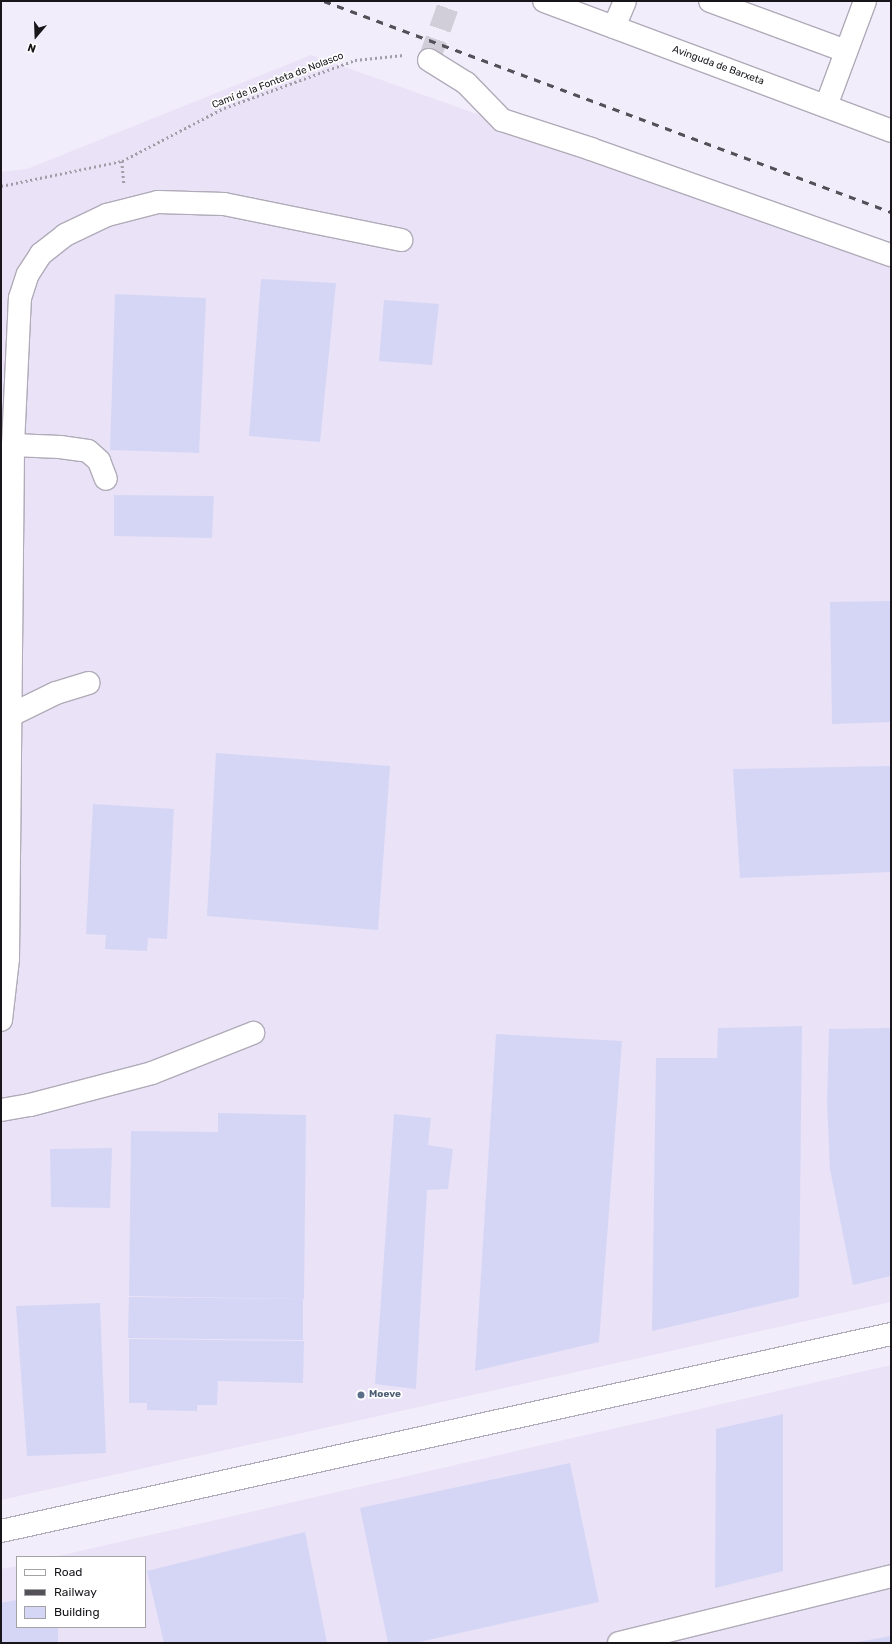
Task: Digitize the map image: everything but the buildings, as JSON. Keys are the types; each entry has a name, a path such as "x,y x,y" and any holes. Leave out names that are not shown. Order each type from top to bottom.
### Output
{"street":[{"name":"Avinguda de Barxeta","path":"544,1 891,131"},
{"path":"614,27 625,1"},
{"path":"710,1 846,51"},
{"path":"826,106 865,1"},
{"path":"428,60 466,83 502,120 621,159 891,255"},
{"path":"1,1020 8,959 13,445 20,298 28,274 41,254 65,235 91,221 126,208 158,202 224,204 266,211 401,240"},
{"path":"13,445 60,447 88,451 99,461 106,479"},
{"path":"11,715 56,693 89,683"},
{"path":"1,1110 30,1105 152,1073 253,1033"},
{"path":"1,1531 891,1334"},
{"path":"619,1643 891,1576"}],"path":[{"name":"Camí de la Fonteta de Nolasco","path":"1,186 122,161 224,108 356,60 399,54 428,60"}],"shaded area":[{"path":"311,55 891,261 891,1302 1,1500 1,172 27,169"},
{"path":"891,1365 891,1643 1,1643 1,1569 16,1566 16,1628 146,1628 146,1556 58,1556"}],"tunnel":[{"path":"429,60 450,1"}],"railway":[{"path":"324,1 891,212"}],"place":[{"name":"Moeve","path":"361,1395"}]}
